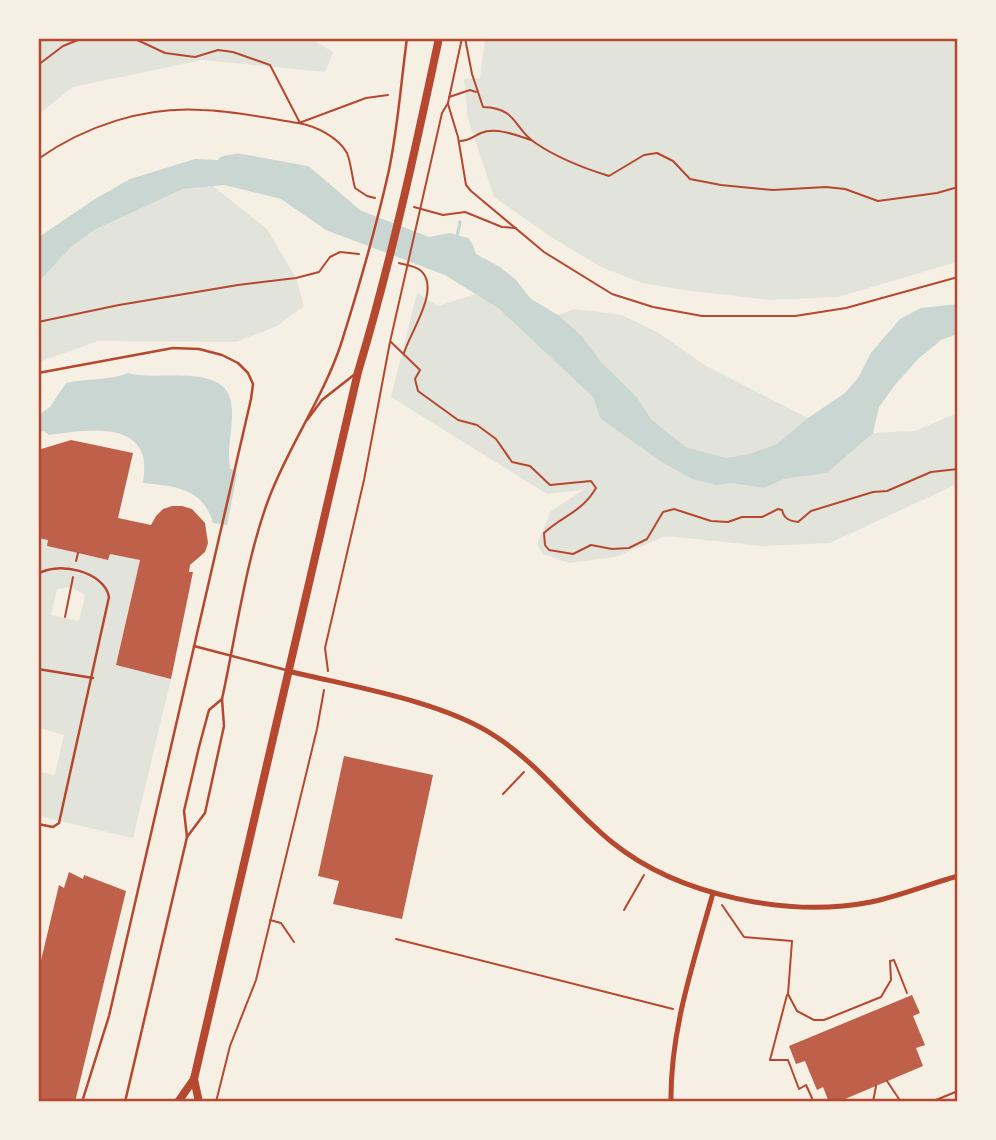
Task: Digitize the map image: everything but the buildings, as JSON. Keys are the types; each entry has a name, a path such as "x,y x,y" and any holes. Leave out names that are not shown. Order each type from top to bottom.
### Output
{"main road":[{"path":"178,1101 194,1079 358,372 384,285 409,180 439,38"},
{"path":"194,1079 199,1101"}],"street":[{"path":"288,671 414,702 495,735 531,765 613,843 650,866 713,893 739,900 782,905 826,906 871,902 957,876"},
{"path":"671,1101 674,1051 681,1011 713,893"}],"lane":[{"path":"187,836 205,813 223,726 222,699 269,497 299,431 320,396 340,347 359,281 389,169 407,38"},
{"path":"38,373 173,348 199,349 222,355 237,363 253,384 109,1016 82,1101"},
{"path":"299,431 322,400 358,372"},
{"path":"38,574 52,567 90,575 101,580 109,597 59,823 53,827 38,824"},
{"path":"194,646 288,671"},
{"path":"38,669 93,678"},
{"path":"125,1101 187,836 184,811 199,747 209,710 222,699"}],"path":[{"path":"38,65 83,38"},
{"path":"133,38 165,53 195,57 218,50 233,52 270,65 299,123"},
{"path":"463,38 483,107 495,107 514,117 531,141"},
{"path":"329,666 326,648 369,458 390,342 442,113 448,103 463,38"},
{"path":"449,97 470,90 477,93"},
{"path":"299,123 366,98 388,95"},
{"path":"448,103 459,141 466,184 471,191 544,252 611,294 653,307 702,316 808,314 846,308 957,276"},
{"path":"38,159 65,142 118,120 164,112 203,110 299,123 318,129 346,153 350,174"},
{"path":"459,141 470,141 480,133 488,131 510,133 582,168 609,176 644,155 657,153 673,161 690,179 773,190 826,187 845,189 878,201 937,193 957,187"},
{"path":"429,211 443,215 465,212 502,228 517,228"},
{"path":"404,355 409,338 425,307 428,293 428,281 421,271"},
{"path":"38,323 118,305 296,278 319,272"},
{"path":"390,342 421,370 415,379 418,391 458,420 477,425 496,439 512,462 530,466 550,485 591,481 596,488 578,511 556,522 544,533 545,545 549,550 573,554 591,545 612,550 629,548 647,539 663,512 674,509 711,521 728,522 742,517 762,517 778,509 782,510 783,516 790,521 798,522 811,511 873,492 887,491 931,472 957,469"},
{"path":"65,617 70,591"},
{"path":"216,1101 230,1046 256,980 320,709"},
{"path":"503,794 531,765"},
{"path":"624,910 650,866"},
{"path":"713,893 744,937 792,941 788,994 770,1060 788,1060 799,1088 806,1085 812,1098"},
{"path":"270,920 281,923 294,942"},
{"path":"396,939 681,1011"},
{"path":"788,994 797,1011 814,1020 824,1020 881,997 891,980 890,961 894,960 907,993"},
{"path":"887,1081 901,1101"},
{"path":"873,1101 876,1086"},
{"path":"931,1101 957,1091"}],"shaded area":[{"path":"39,39 311,39 333,52 325,72 202,60 73,87 39,114"},
{"path":"485,39 957,39 957,262 838,297 770,300 642,283 601,267 551,237 494,197 468,119 464,79 480,78"},
{"path":"195,159 237,161 299,182 336,201 429,237 450,233 468,238 476,254 500,267 516,280 531,299 558,315 582,336 601,362 637,397 651,419 686,447 726,458 749,454 777,444 808,418 845,393 858,378 871,353 900,319 921,308 957,304 957,334 941,340 918,359 879,407 873,433 827,473 784,479 764,488 731,483 717,485 692,479 657,459 600,418 593,397 498,308 445,275 326,230 281,199 224,185 183,189 94,230 71,247 39,281 39,237 130,179"},
{"path":"213,186 267,229 296,278 304,306 277,326 236,342 98,341 39,362 38,281 71,247 94,230 183,189"},
{"path":"417,293 438,306 475,294 498,308 593,397 600,418 657,459 717,485 731,483 764,488 784,479 827,473 873,433 915,431 957,413 957,484 830,543 763,546 666,536 616,557 569,563 543,554 537,544 551,511 583,490 547,494 391,397"},
{"path":"574,309 622,315 659,333 706,366 808,418 777,444 749,454 726,458 686,447 651,419 637,397 601,362 582,336 558,315"},
{"path":"128,373 202,378 216,382 226,390 232,410 230,468 237,473 227,525 213,523 202,502 186,491 143,483 143,455 134,442 124,435 99,431 49,435 44,431 39,432 39,415 50,407 66,383"},
{"path":"39,538 48,540 47,546 108,560 110,554 140,560 116,665 171,679 133,838 39,816 39,772 55,775 64,735 39,728","holes":["71,587 85,595 79,621 51,615 57,589"]}],"waterway":[{"path":"226,166 238,164 304,176 352,217"},
{"path":"457,237 460,222"}]}
